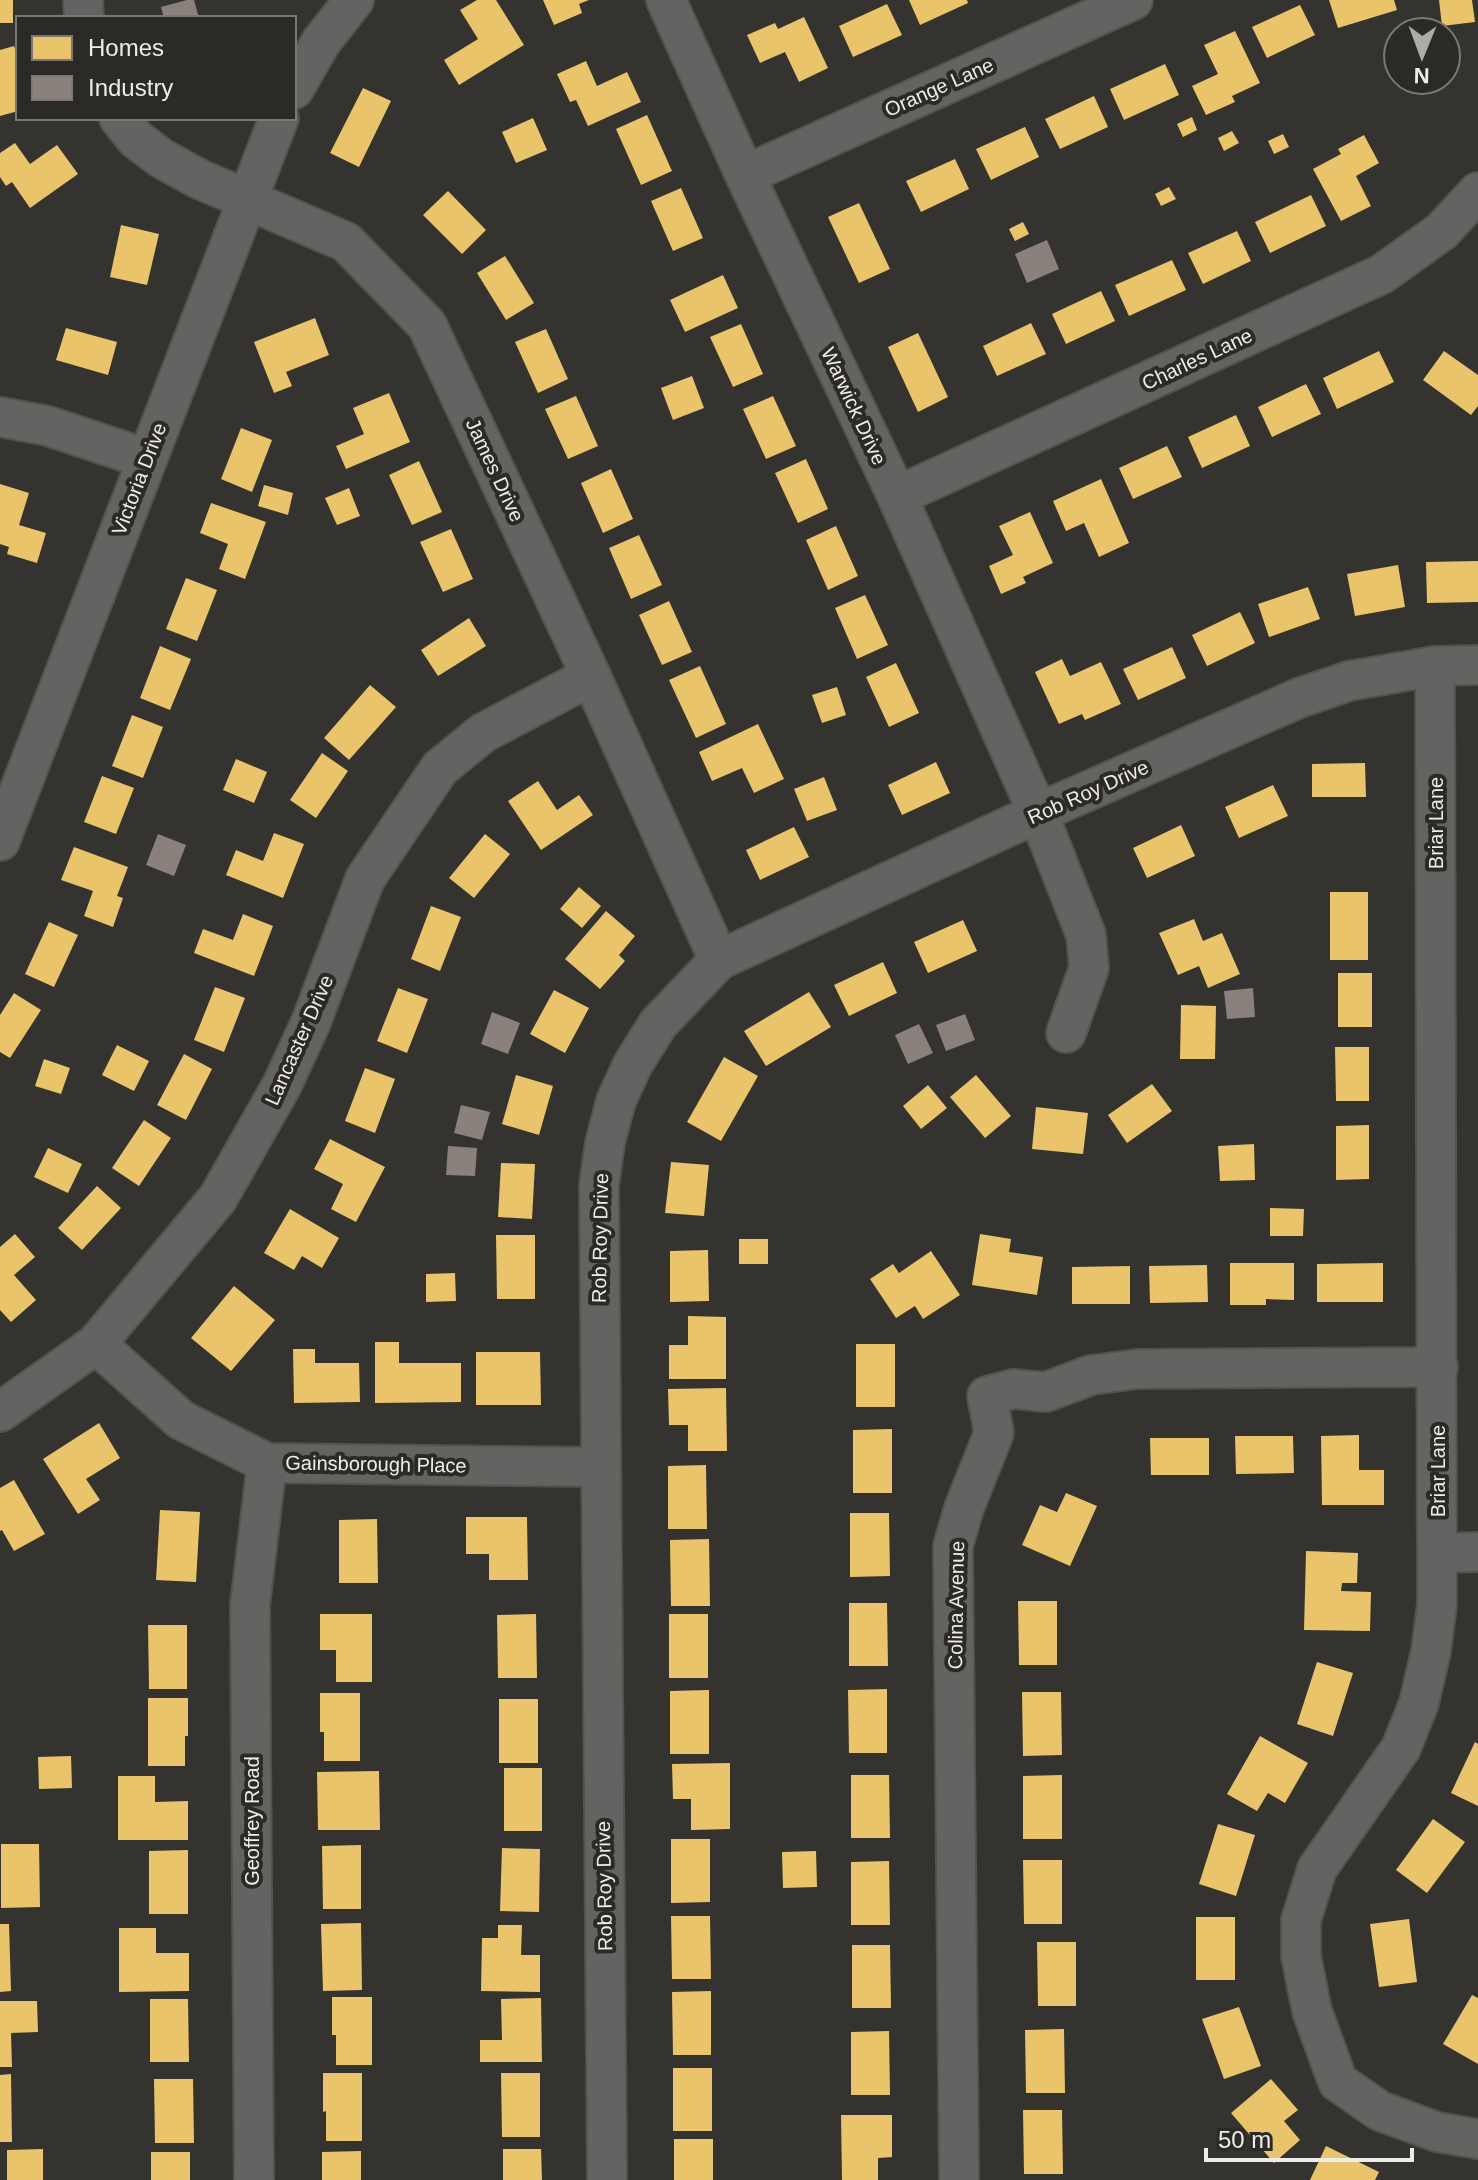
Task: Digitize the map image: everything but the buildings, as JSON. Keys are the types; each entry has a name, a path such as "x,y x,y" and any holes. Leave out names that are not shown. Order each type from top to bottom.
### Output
{"street":[{"path":"296,86 321,42 354,0"},
{"name":"Warwick Drive","path":"666,0 897,496 1038,813 1086,935 1089,968 1066,1033"},
{"name":"Orange Lane","path":"745,175 1133,0"},
{"name":"James Drive","path":"121,120 136,139 161,158 199,179 346,242 427,325 719,960"},
{"name":"Victoria Drive","path":"0,841 278,120"},
{"name":"Charles Lane","path":"897,496 1382,274 1442,231 1478,192"},
{"path":"0,417 48,426 147,459"},
{"name":"Rob Roy Drive","path":"607,2180 599,1185 605,1143 616,1101 633,1064 658,1024 719,960 1038,813 1299,698 1349,681 1435,666 1478,665"},
{"name":"Briar Lane","path":"1435,666 1437,1605 1431,1651 1419,1703 1401,1748 1317,1869 1301,1920 1301,1956 1312,2011 1338,2082 1380,2111 1437,2132 1478,2139"},
{"name":"Lancaster Drive","path":"0,1412 96,1344 218,1198 282,1085 311,1022 365,879 440,768 483,733 591,676"},
{"name":"Gainsborough Place","path":"96,1344 181,1420 267,1463 600,1467"},
{"name":"Colina Avenue","path":"959,2180 953,1546 964,1508 994,1433 987,1396 1013,1389 1046,1392 1091,1375 1137,1369 1438,1367"},
{"name":"Geoffrey Road","path":"254,2180 250,1605 267,1463"},
{"path":"1438,1553 1478,1552"}]}
